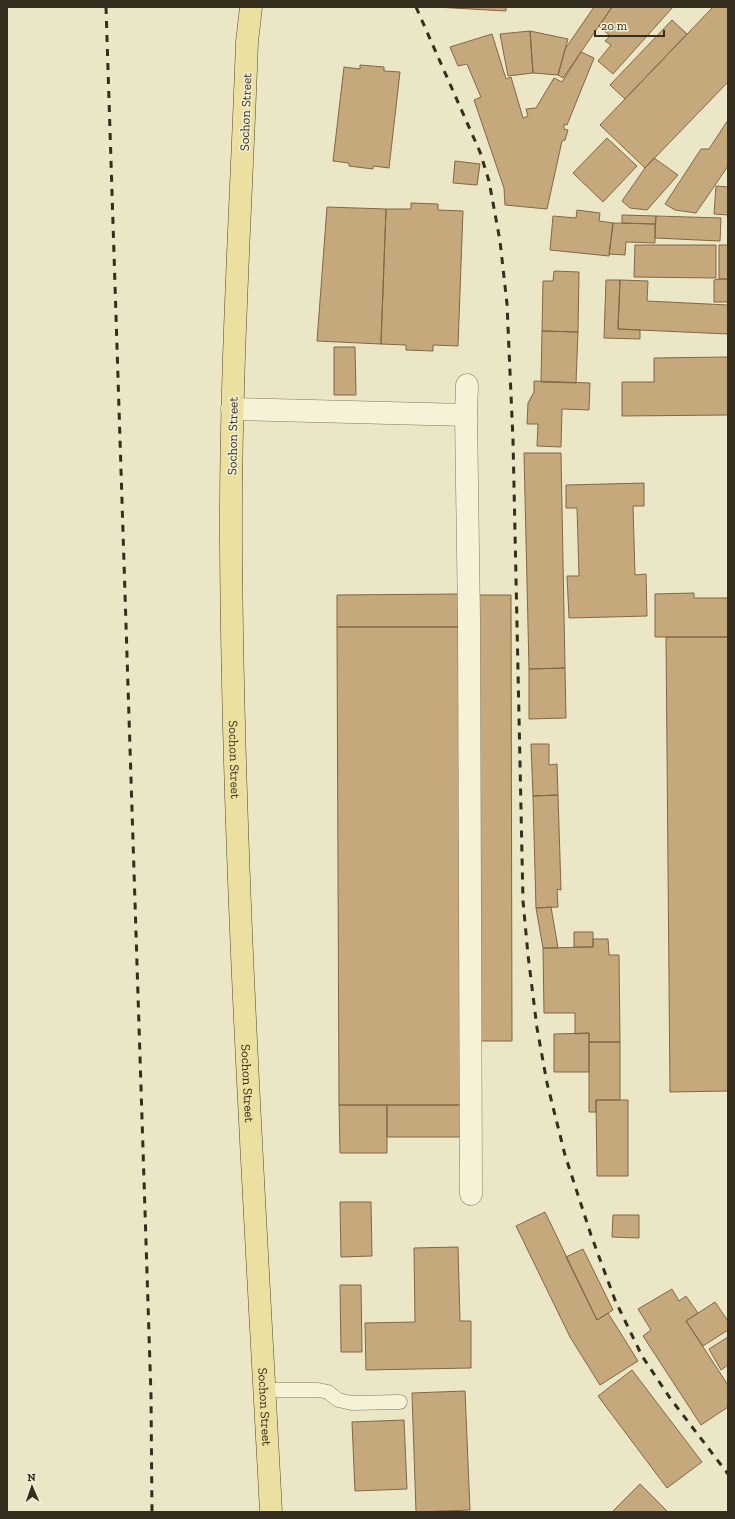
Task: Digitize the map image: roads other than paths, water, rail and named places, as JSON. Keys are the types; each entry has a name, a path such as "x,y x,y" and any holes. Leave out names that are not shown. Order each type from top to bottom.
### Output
{"main road":[{"name":"Sochon Street","path":"251,7 248,42 232,409 231,544 236,779 246,1046 271,1512"}],"street":[{"path":"467,385 471,1194"},
{"path":"232,409 466,415"}],"lane":[{"path":"265,1390 318,1390 328,1392 338,1400 352,1403 400,1402"}],"railway":[{"path":"106,7 151,1396 152,1512"},
{"path":"416,7 480,152 489,181 500,241 507,304 513,440 523,901 537,1028 547,1083 565,1155 591,1235 615,1300 642,1356 670,1398 728,1474"}]}
